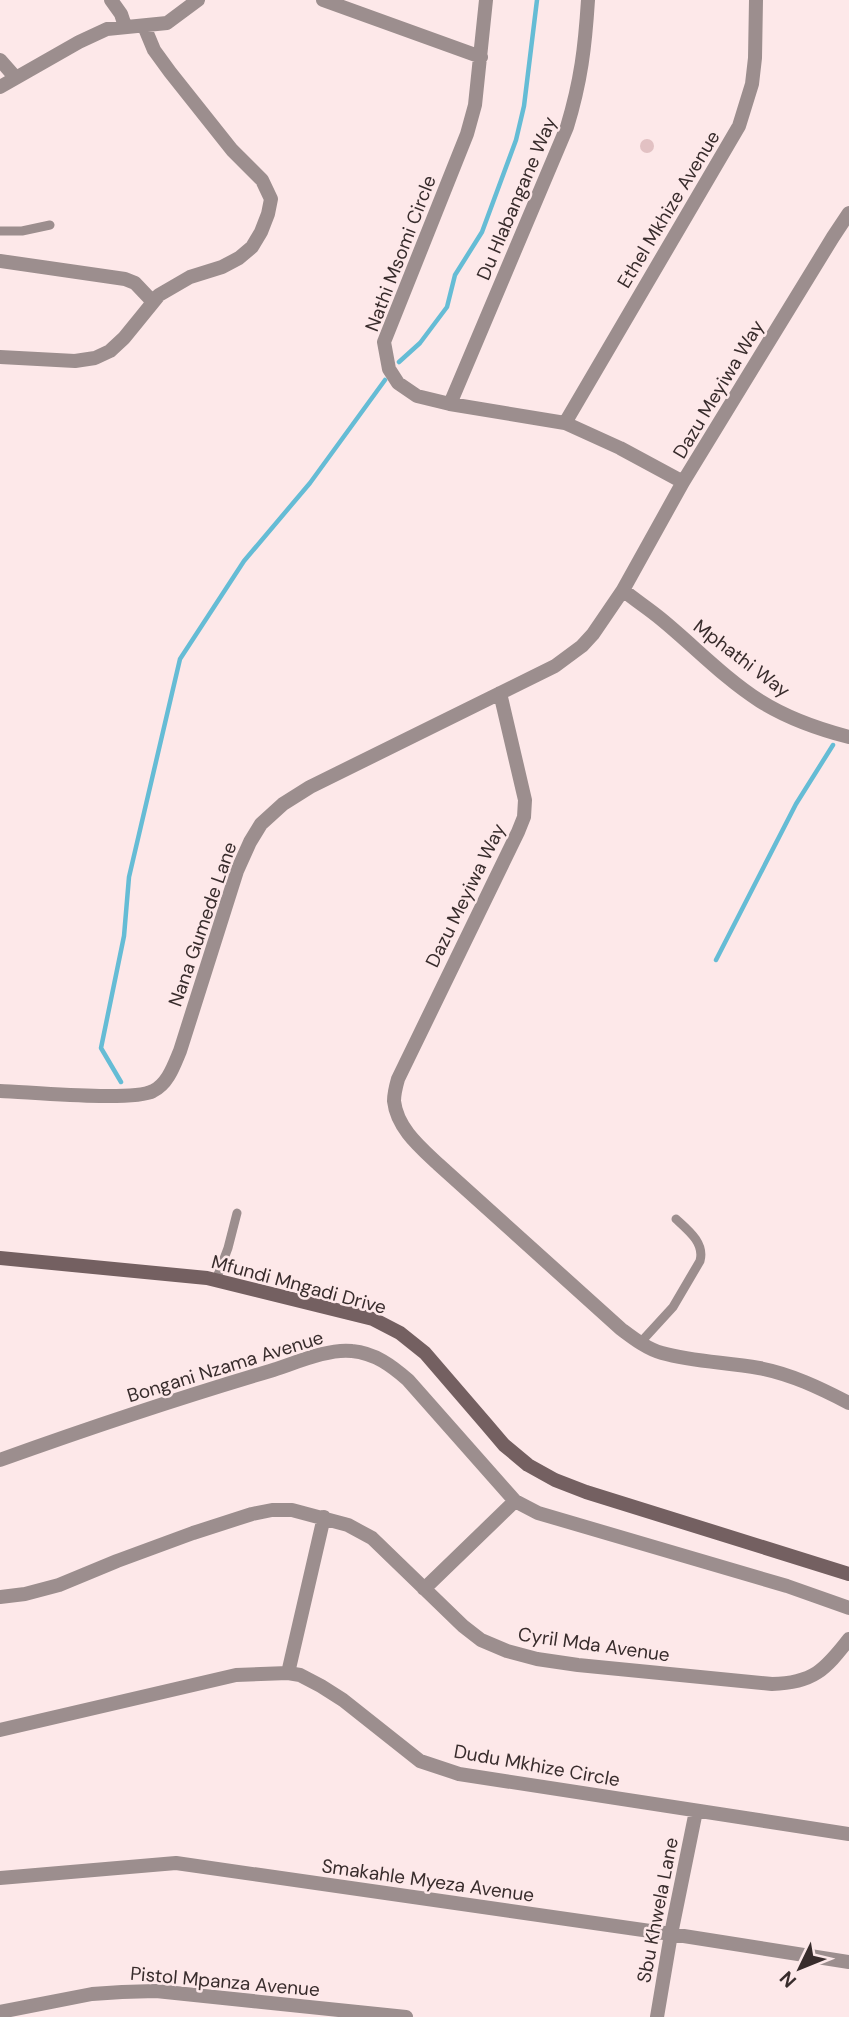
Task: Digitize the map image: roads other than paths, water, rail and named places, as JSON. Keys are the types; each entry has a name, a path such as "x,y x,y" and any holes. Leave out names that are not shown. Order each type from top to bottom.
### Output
{"street":[{"path":"111,0 121,14 125,26"},
{"path":"0,88 79,42 107,29 167,23 198,0"},
{"path":"323,0 481,57"},
{"name":"Nathi Msomi Circle","path":"486,0 475,105 467,134 384,342 389,369 398,383 417,396 565,423 620,448 683,482"},
{"name":"Du Hlabangane Way","path":"450,404 567,127 578,91 585,50 588,0"},
{"name":"Ethel Mkhize Avenue","path":"565,423 739,126 752,84 756,0"},
{"path":"0,357 75,361 95,358 110,351 159,295 190,277 222,267 252,247 268,214 271,199 262,180 232,150 170,72 154,50 144,26"},
{"path":"0,60 15,78"},
{"name":"Dazu Meyiwa Way","path":"849,213 683,482 623,590 593,634 571,656 500,693 522,781 524,817 406,1060 398,1079 394,1100 400,1121 413,1141 621,1329 640,1343 660,1353 786,1374 849,1403"},
{"path":"0,261 125,279 135,283 153,302"},
{"name":"Mphathi Way","path":"623,590 760,701 790,718 849,737"},
{"name":"Nana Gumede Lane","path":"0,1091 107,1095 153,1092 164,1083 174,1067 237,871 261,824 283,804 310,787 500,693"},
{"name":"Mfundi Mngadi Drive","path":"0,1258 171,1273 216,1280 373,1319 400,1333 425,1353 504,1445 528,1465 555,1480 849,1574"},
{"name":"Bongani Nzama Avenue","path":"0,1460 204,1391 328,1353 351,1350 370,1354 389,1364 408,1380 515,1501 538,1513 787,1586 849,1608"},
{"path":"424,1589 515,1501"},
{"name":"Cyril Mda Avenue","path":"0,1597 59,1585 193,1532 252,1514 292,1510 348,1525 372,1538 481,1640 537,1659 793,1684 810,1679 849,1639"},
{"path":"288,1673 324,1517"},
{"name":"Dudu Mkhize Circle","path":"0,1730 236,1675 288,1673 300,1675 343,1700 420,1761 459,1774 849,1834"},
{"name":"Sbu Khwela Lane","path":"657,2017 696,1811"},
{"name":"Smakahle Myeza Avenue","path":"0,1878 176,1863 849,1962"},
{"name":"Pistol Mpanza Avenue","path":"0,2012 18,2013 92,1994 156,1992 406,2017"}],"lane":[{"path":"0,231 22,231 50,225"},
{"path":"216,1280 237,1213"},
{"path":"640,1343 673,1307 702,1255 696,1240 676,1219"}],"waterway":[{"path":"399,362 420,343 447,307 455,275 482,232 516,140 524,106 537,0"},
{"path":"121,1082 101,1048 124,936 129,877 180,659 244,561 310,483 385,380"},
{"path":"716,960 796,804 833,745"}]}
